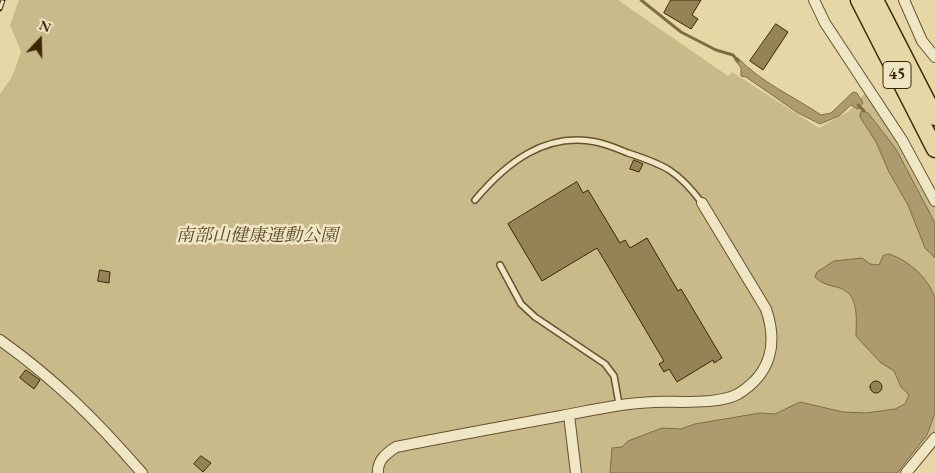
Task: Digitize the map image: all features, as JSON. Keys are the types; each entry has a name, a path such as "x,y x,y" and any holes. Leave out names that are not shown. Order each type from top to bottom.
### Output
{"highway":[{"name":"45","path":"859,0 935,149"},
{"name":"45","path":"875,0 935,117"}],"street":[{"path":"814,0 825,23 902,140 935,201"},
{"path":"904,0 922,41 935,57"},
{"path":"378,473 377,467 384,456 396,447 619,404 716,400 736,395 754,382 765,368 773,343 772,327 766,309 702,203"},
{"path":"0,340 41,370 90,414 142,473"},
{"path":"569,415 576,473"},
{"path":"906,473 935,438"}],"lane":[{"path":"476,200 509,164 528,152 549,145 582,140 598,142 671,169 686,182 702,203"},
{"path":"500,265 511,289 528,311 605,364 614,376 619,404"}],"green space":[{"name":"南部山健康運動公園","path":"19,0 618,0 728,76 732,72 819,128 849,111 868,89 935,201 935,438 906,473 0,473 0,94 12,77 21,52 10,25"}],"shaded area":[{"path":"738,58 767,82 821,115 831,113 853,92 857,93 863,103 858,109 851,105 839,116 820,124 798,113 746,77 741,76 741,68 735,60"},
{"path":"861,112 868,113 896,149 935,223 935,258 925,248 908,205 889,172 876,142 860,117"},
{"path":"889,254 904,261 917,271 928,284 935,298 935,413 927,435 897,473 610,473 612,448 622,447 628,441 662,428 681,429 695,424 760,413 775,414 800,402 843,412 866,413 895,409 905,404 909,395 901,387 894,371 880,362 856,336 856,309 851,296 846,291 824,283 815,277 817,272 834,261 862,258 870,264 879,265 883,256"}],"building":[{"path":"671,0 701,0 692,15 698,19 691,29 664,13"},
{"path":"776,24 788,32 763,70 750,61"},
{"path":"634,160 643,164 639,172 630,169"},
{"path":"577,182 583,193 588,190 620,243 625,240 630,248 647,238 678,291 681,289 722,358 714,363 713,360 677,382 669,369 664,372 659,364 664,361 597,248 542,281 508,224"},
{"path":"100,270 110,272 109,283 98,281"},
{"path":"26,370 40,380 34,389 20,378"},
{"path":"876,381 882,387 876,393 870,387"},
{"path":"201,456 211,463 203,472 194,464"}],"waterway":[{"path":"641,0 681,32 716,50 733,55 738,61"},
{"path":"858,105 864,111"}],"railway":[{"path":"0,9 3,0"}]}
